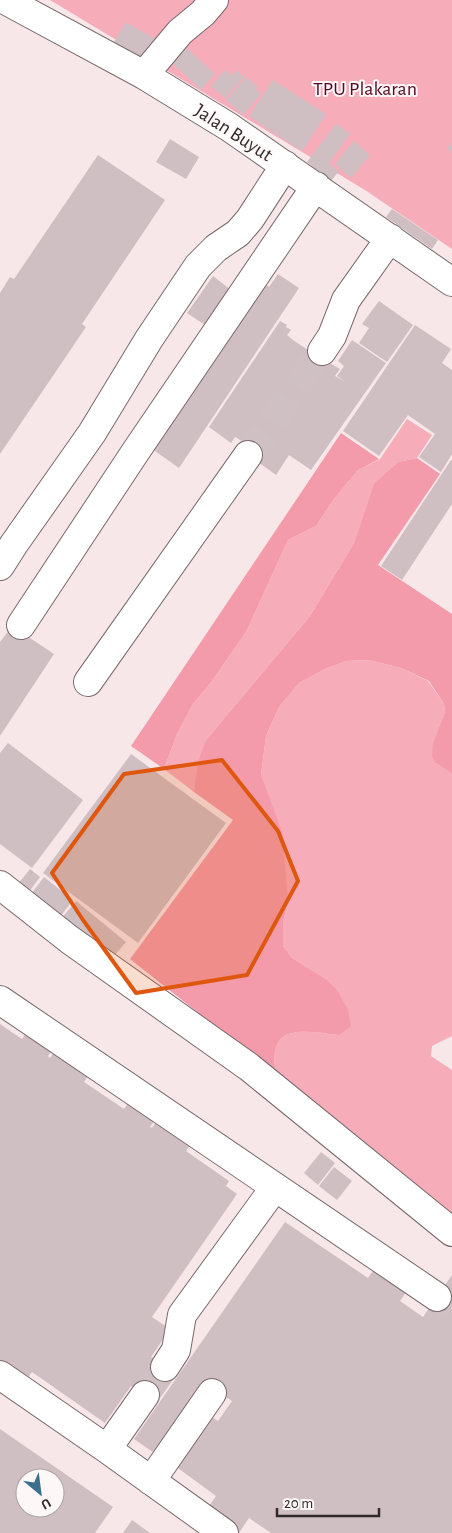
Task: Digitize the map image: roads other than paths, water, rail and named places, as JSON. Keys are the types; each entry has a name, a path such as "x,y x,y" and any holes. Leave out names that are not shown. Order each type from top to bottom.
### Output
{"street":[{"name":"Jalan Buyut","path":"4,0 144,75 229,127 452,282"},
{"path":"144,75 180,32 203,14 214,0"},
{"path":"0,566 92,433 149,339 198,266 216,248 238,232 250,218 285,165"},
{"path":"22,625 136,450 316,186"},
{"path":"322,351 332,336 346,300 390,238"},
{"path":"88,682 248,456"},
{"path":"0,885 70,940 249,1068 452,1232"},
{"path":"0,1000 437,1297"},
{"path":"165,1366 176,1350 182,1315 275,1187"},
{"path":"0,1376 107,1449 224,1533"},
{"path":"151,1481 212,1393"},
{"path":"107,1449 145,1395"}],"tunnel":[{"path":"248,455 322,351"},
{"path":"437,1297 452,1308"},
{"path":"145,1395 165,1367"}],"park label":[{"name":"TPU Plakaran","path":"365,88"}]}
